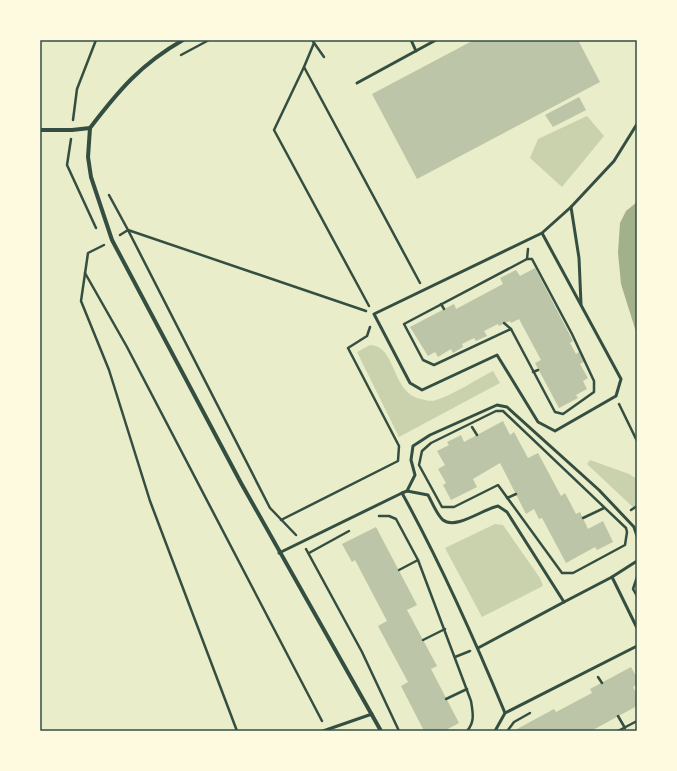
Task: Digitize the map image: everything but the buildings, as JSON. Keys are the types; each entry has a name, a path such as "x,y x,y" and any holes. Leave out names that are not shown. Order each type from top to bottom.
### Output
{"street":[{"path":"181,40 150,61 122,87 90,128 88,157 92,177 112,240 279,553 381,731"},
{"path":"40,130 72,130 90,128"}],"lane":[{"path":"411,40 416,52"},
{"path":"357,84 436,40"},
{"path":"542,233 621,379 616,396 555,431 538,422 497,355 422,390 410,383 374,314 542,233 571,207 614,161 637,124"},
{"path":"571,207 579,258 581,306"},
{"path":"279,553 407,490 416,475 411,460 413,446 430,436 497,405 507,407 599,490 634,527 637,536"},
{"path":"407,490 428,495 442,519 450,523 458,523 488,508 498,506 507,512 564,602"},
{"path":"402,493 424,533 478,648 505,713"},
{"path":"478,648 612,577 637,561"},
{"path":"612,577 637,628"},
{"path":"495,731 505,713 637,646"},
{"path":"325,730 372,714"}],"path":[{"path":"176,58 209,40"},
{"path":"312,40 324,58"},
{"path":"281,520 398,461 399,446 348,348 367,336 374,314 274,130 314,43"},
{"path":"304,67 424,290"},
{"path":"106,189 270,508 301,541 309,553 362,652 400,731"},
{"path":"128,230 374,314"},
{"path":"128,230 88,253 81,301 109,370 150,501 236,731"},
{"path":"504,324 511,329 555,412 563,414 594,392 594,381 572,334 532,260 527,259 404,324 423,360 434,365 511,329"},
{"path":"85,272 131,354 325,730"},
{"path":"441,304 444,309"},
{"path":"533,372 538,370"},
{"path":"616,396 637,442"},
{"path":"496,411 502,411 626,528 627,532 625,545 573,573 566,574 562,573 498,485 454,507 442,507 419,465 420,456 424,448 470,424 496,411"},
{"path":"470,424 476,435"},
{"path":"507,498 516,494"},
{"path":"583,518 604,508"},
{"path":"373,519 380,516 389,516 396,519 418,560 471,702 473,717 472,725 467,731"},
{"path":"309,553 355,528"},
{"path":"399,570 418,560"},
{"path":"637,577 633,589 637,596"},
{"path":"423,640 445,629"},
{"path":"455,657 478,648"},
{"path":"598,676 602,683"},
{"path":"446,699 467,689"},
{"path":"618,716 625,728"},
{"path":"618,731 637,721"}],"shaded area":[{"path":"587,116 604,136 562,187 530,158 538,139"},
{"path":"637,202 637,335 621,284 618,253 620,223 626,211"},
{"path":"370,345 379,347 385,353 404,388 411,395 421,399 428,401 436,400 458,391 493,371 500,383 399,437 357,352"},
{"path":"590,460 629,474 637,479 637,511 587,464"},
{"path":"495,524 503,525 540,578 543,586 482,617 445,548"}]}
